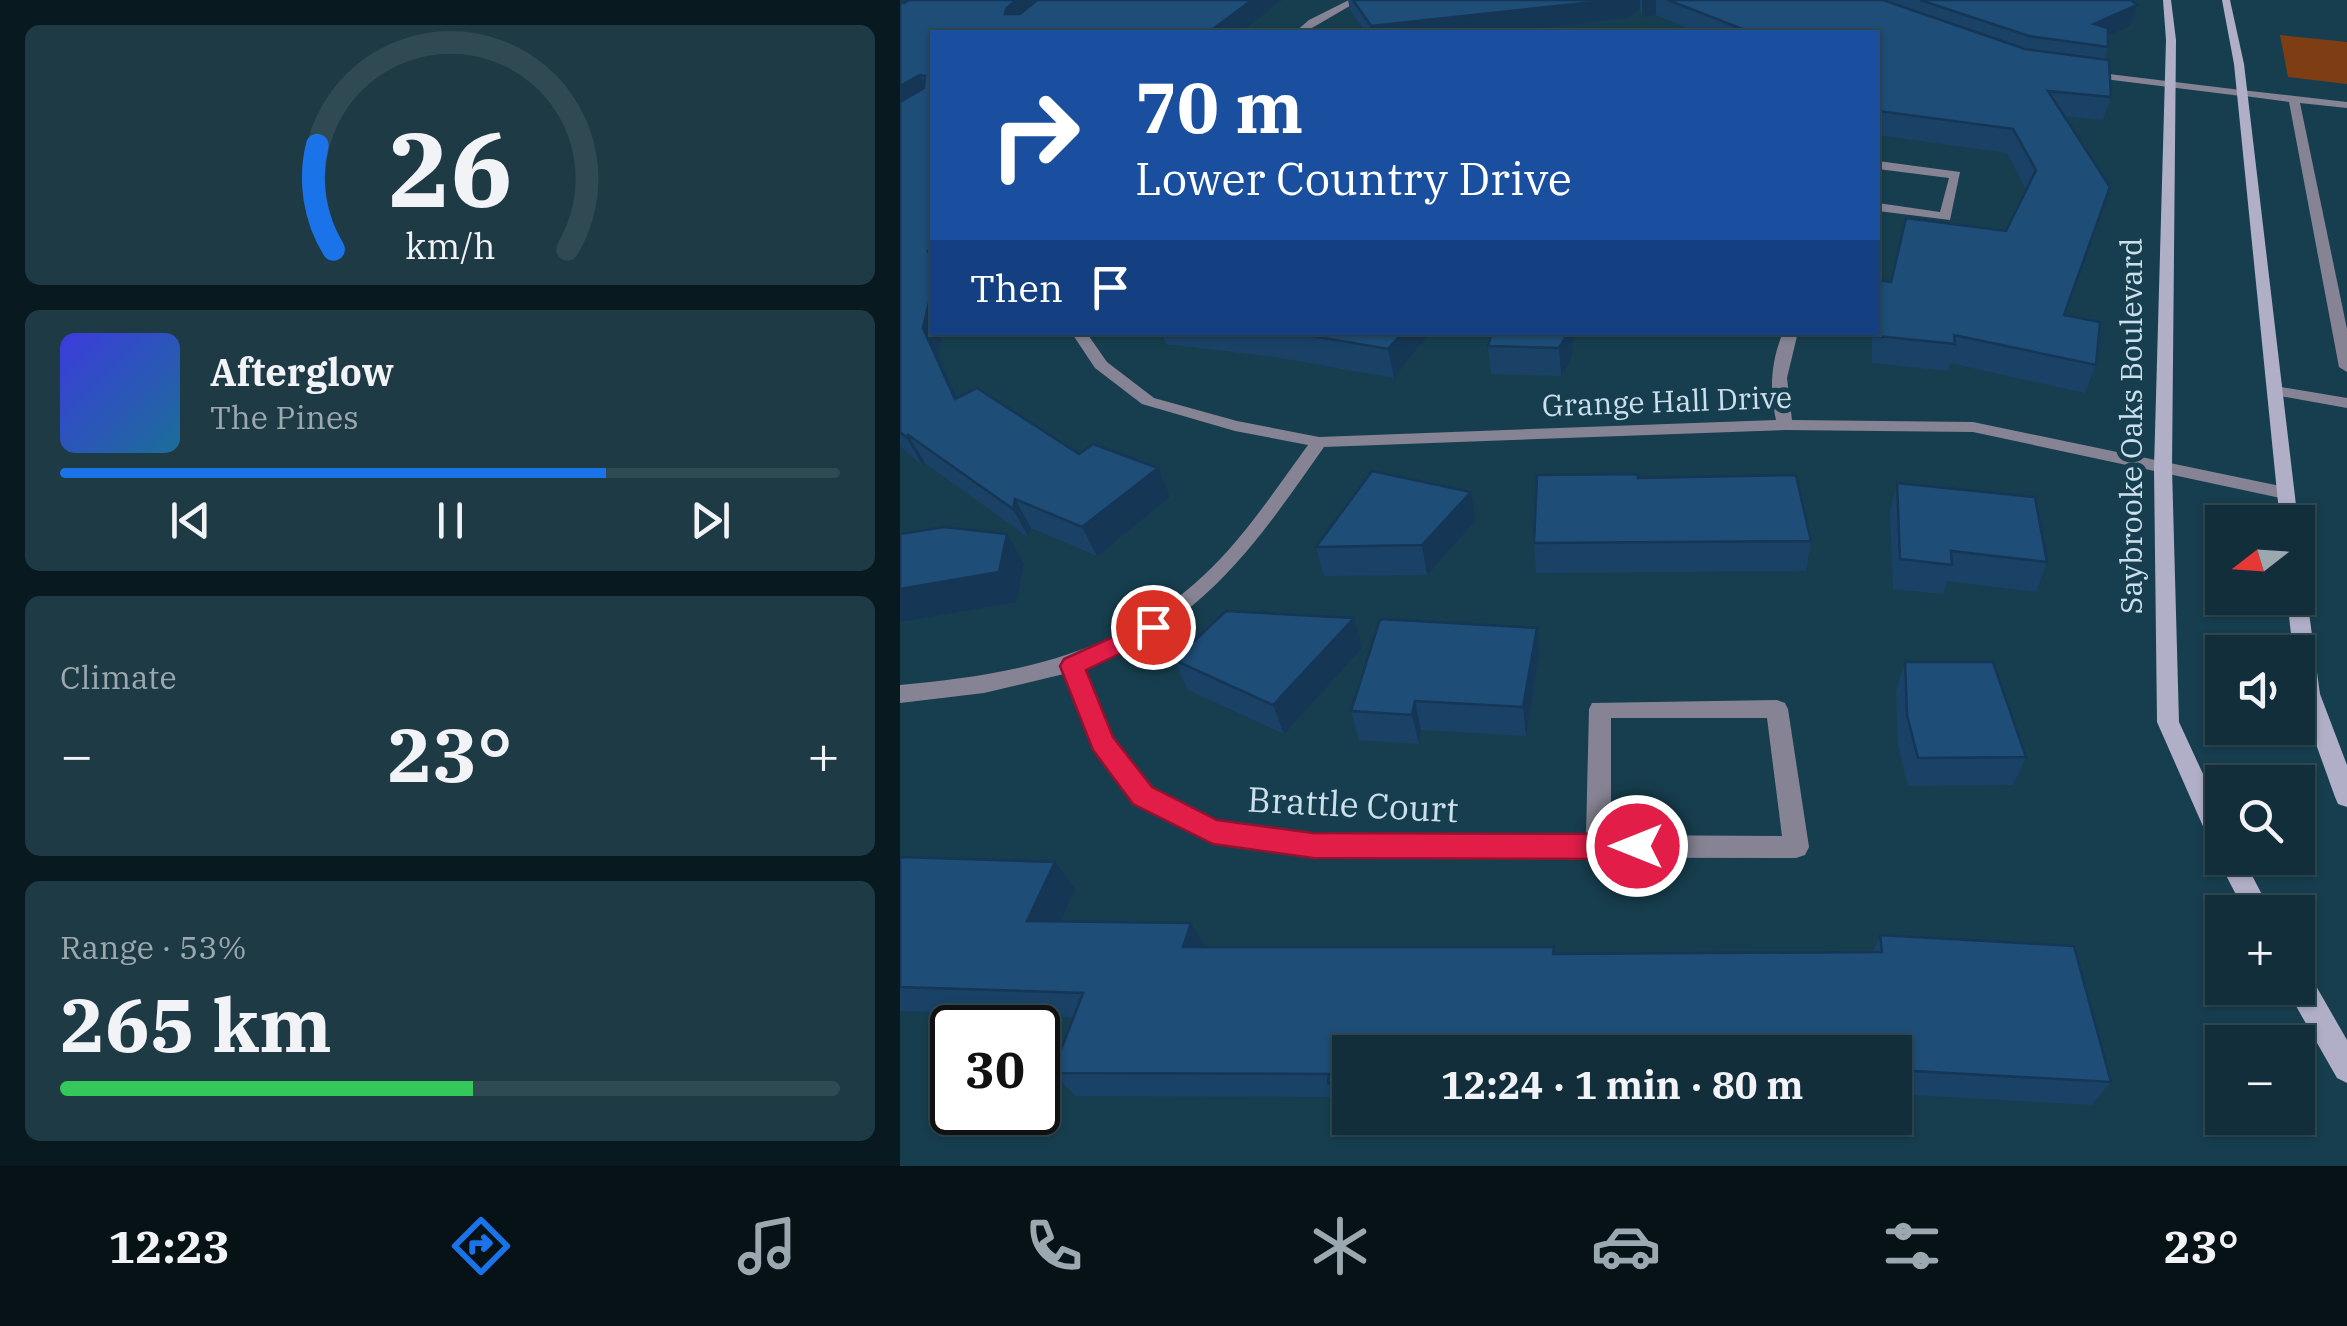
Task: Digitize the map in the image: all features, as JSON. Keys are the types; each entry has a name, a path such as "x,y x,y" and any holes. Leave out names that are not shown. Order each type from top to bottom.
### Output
{"street":[{"path":"1302,30 1356,0"},
{"name":"Saybrooke Oaks Boulevard","path":"2166,0 2170,84 2163,468 2168,722 2205,804"},
{"path":"2226,0 2242,93 2287,505"},
{"path":"2068,72 2347,105"},
{"path":"2294,99 2347,366"},
{"path":"1880,164 1956,176 1945,217 1880,207"},
{"name":"Grange Hall Drive","path":"1080,335 1101,364 1148,400 1235,426 1319,442 1785,425 1973,426 2286,493"},
{"path":"1785,425 1777,390 1780,359 1790,335"},
{"path":"2275,391 2347,403"},
{"path":"900,694 972,688 1072,666 1153,627 1210,581 1268,514 1319,442"},
{"path":"2300,615 2308,694 2347,798"},
{"name":"Brattle Court","path":"1072,666 1102,743 1142,795 1213,832 1313,846 1796,847 1777,709 1600,709 1598,846"},
{"path":"2311,1005 2347,1068"}],"shaded area":[{"path":"2280,35 2347,42 2347,84 2288,77"}],"building":[{"path":"1016,0 1005,14 1020,14 1037,0 1252,0 1212,30 930,30 930,298 923,328 955,399 977,388 1079,454 1093,444 1158,468 1082,527 1015,499 1013,509 900,432 900,102 924,88 925,76 900,86 900,3"},
{"path":"1353,0 1612,0 1371,26"},
{"path":"1668,0 1883,0 2025,49 2109,60 2111,97 2048,91 2110,187 2064,315 2100,322 2096,365 1954,335 1955,344 1877,336 1880,280 1891,282 1906,218 2006,231 2036,170 2013,129 1880,111 1880,30 1745,30"},
{"path":"1920,0 2131,0 2137,5 2094,24 2108,28 2108,47 2029,36"},
{"path":"1306,335 1400,335 1388,349"},
{"path":"1491,335 1567,335 1559,348 1488,346"},
{"path":"1372,471 1471,492 1422,545 1316,547"},
{"path":"1638,474 1638,478 1796,475 1811,541 1534,543 1537,475"},
{"path":"1897,483 2035,497 2047,562 1951,551 1952,565 1900,559"},
{"path":"944,527 1007,534 999,572 900,589 900,534"},
{"path":"1226,611 1354,618 1273,705 1174,660"},
{"path":"1380,619 1537,628 1523,707 1415,701 1412,715 1351,711"},
{"path":"1905,662 1993,662 2026,757 1918,758 1907,715"},
{"path":"900,857 1055,862 1027,921 1191,923 1183,947 1554,947 1553,954 1882,952 1880,935 2074,946 2111,1082 1912,1071 1912,1035 1332,1035 1332,1083 1328,1083 1329,1074 1060,1073 1060,1052 1083,993 900,987"}],"route":[{"path":"1153,627 1072,666 1102,743 1142,795 1213,832 1313,846 1637,846"}]}
